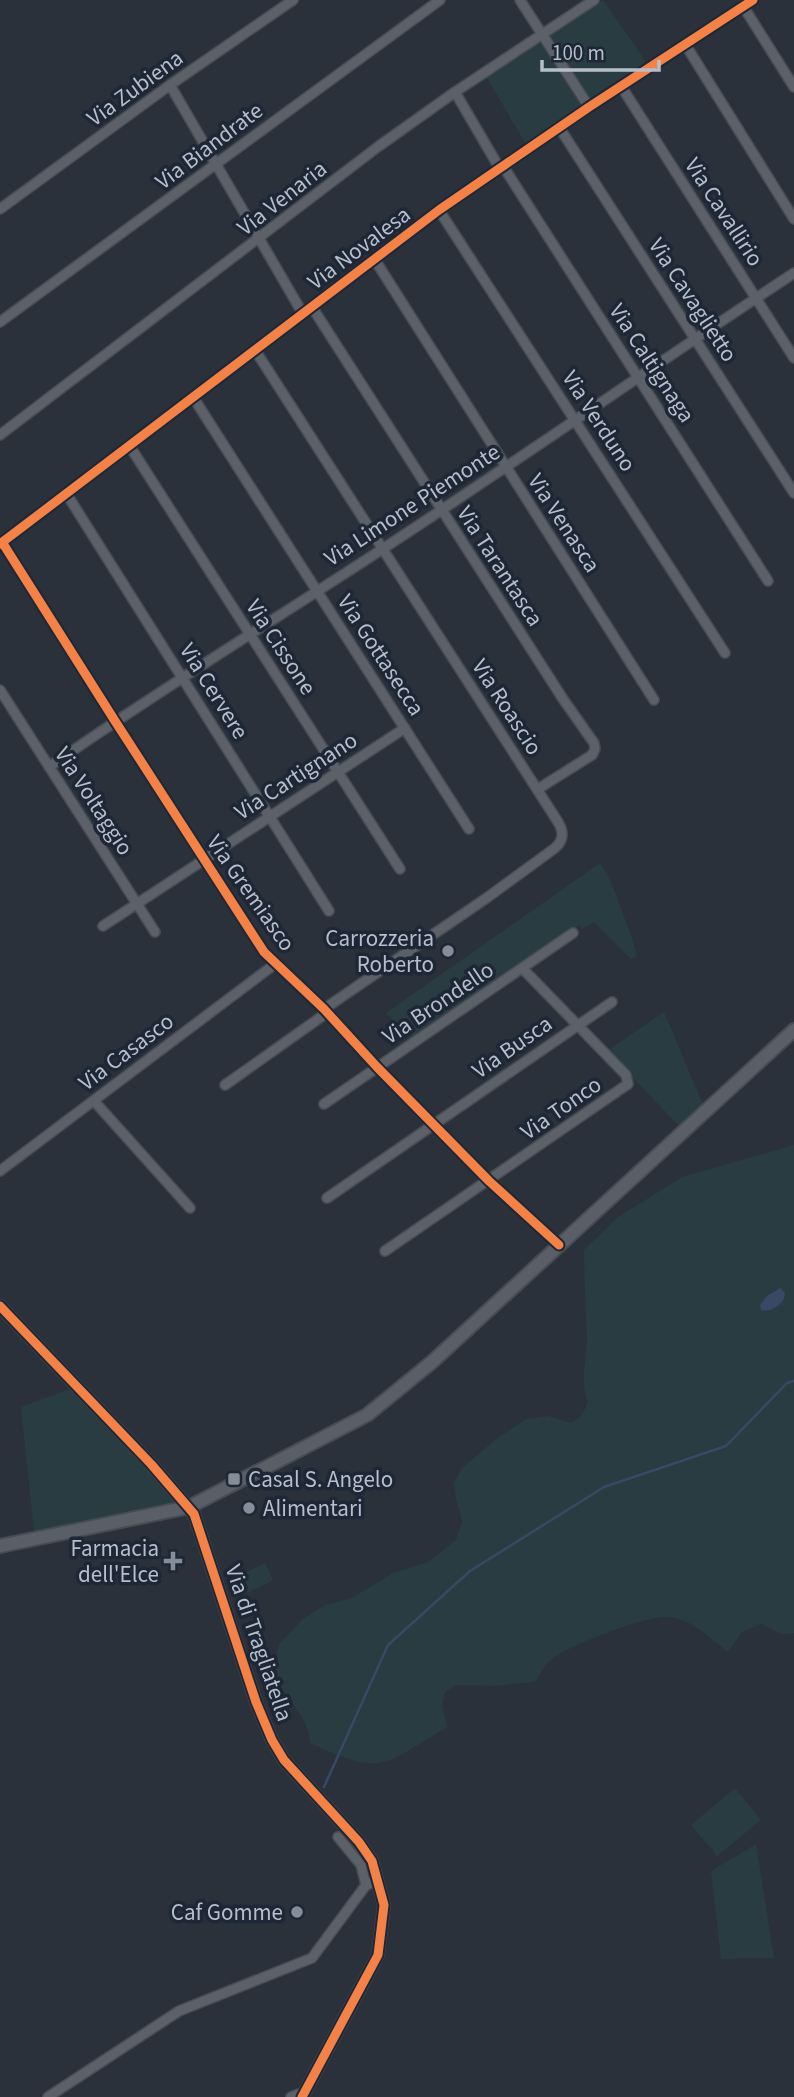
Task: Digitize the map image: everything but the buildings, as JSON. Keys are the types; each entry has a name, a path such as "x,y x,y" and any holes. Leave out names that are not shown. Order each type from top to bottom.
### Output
{"main road":[{"path":"0,1546 189,1507 329,1437 372,1412 432,1362 794,1030"}],"street":[{"name":"Via Zubiena","path":"0,209 170,85 293,0"},
{"name":"Via Biandrate","path":"0,322 440,0"},
{"path":"520,0 589,107"},
{"name":"Via Venaria","path":"0,435 379,146 594,0"},
{"name":"Via Novalesa","path":"1,543 439,211 559,127 753,0"},
{"path":"743,6 794,87"},
{"path":"685,44 794,219"},
{"path":"170,85 303,314"},
{"name":"Via Cavallirio","path":"621,86 794,358"},
{"name":"Via Caltignaga","path":"455,92 768,581"},
{"name":"Via Cavaglietto","path":"559,127 794,493"},
{"name":"Via Verduno","path":"439,211 725,653"},
{"name":"Via Venasca","path":"375,260 654,699"},
{"name":"Via Limone Piemonte","path":"49,767 249,633 382,550 794,273"},
{"name":"Via Tarantasca","path":"312,307 595,745 596,749 592,755 538,789"},
{"name":"Via Roascio","path":"225,1085 488,897 559,844 563,837 561,828 538,789 254,350"},
{"name":"Via Gottasecca","path":"193,397 469,829"},
{"name":"Via Cissone","path":"129,445 400,869"},
{"name":"Via Cervere","path":"66,493 329,911"},
{"name":"Via Gremiasco","path":"1,543 262,949 326,1011 489,1181 559,1245"},
{"name":"Via Voltaggio","path":"0,690 155,932"},
{"name":"Via Cartignano","path":"103,926 405,728"},
{"name":"Via Brondello","path":"324,1104 573,933"},
{"name":"Via Casasco","path":"0,1171 275,964"},
{"name":"Via Tonco","path":"489,1181 628,1084 626,1075 523,969"},
{"name":"Via Busca","path":"327,1198 612,1002"},
{"path":"94,1101 190,1208"},
{"path":"385,1251 489,1181"},
{"name":"Via di Tragliatella","path":"0,1306 194,1514 263,1721 284,1760 359,1842 372,1861 384,1905 377,1955 303,2094"},
{"path":"338,1837 361,1865 366,1885"},
{"path":"48,2097 183,2009 312,1958 366,1885 378,1880"},
{"path":"291,2097 303,2094"}],"green space":[{"path":"603,0 647,63 588,101 548,34"},
{"path":"542,39 581,106 526,144 485,75"},
{"path":"600,863 608,875 637,956 631,959 594,922 582,929 579,925 410,1039 386,1013"},
{"path":"664,1012 704,1107 681,1128 607,1051"},
{"path":"794,1145 794,1633 781,1634 761,1624 742,1632 728,1652 685,1621 668,1617 642,1621 607,1632 560,1654 546,1665 535,1682 493,1686 456,1685 445,1692 442,1705 447,1727 394,1758 368,1763 334,1754 310,1743 306,1724 273,1676 279,1644 303,1619 325,1605 352,1598 393,1573 428,1562 456,1540 462,1521 454,1483 462,1468 495,1440 526,1419 548,1416 571,1423 581,1416 588,1403 584,1378 587,1338 584,1250 618,1217 682,1177"},
{"path":"72,1388 173,1494 177,1500 174,1505 111,1520 34,1531 21,1407"},
{"path":"265,1563 273,1580 237,1598 229,1581"},
{"path":"735,1788 761,1820 717,1856 691,1825"},
{"path":"756,1844 774,1958 721,1959 711,1871"}],"water":[{"path":"780,1288 785,1293 780,1304 773,1309 761,1310 760,1305 767,1296"}],"waterway":[{"path":"324,1787 388,1645 470,1571 604,1487 726,1446 787,1383 794,1381"}],"cycle path":[{"path":"0,544 439,210 589,107 753,0"},
{"path":"2,542 264,952 324,1009 489,1181 559,1245"},
{"path":"0,1306 151,1464 194,1514 256,1702 272,1740 284,1760 359,1842 372,1861 384,1905 378,1955 302,2097"}],"place":[{"name":"Carrozzeria Roberto","path":"448,951"},
{"name":"Casal S. Angelo","path":"234,1479"},
{"name":"Alimentari","path":"249,1508"},
{"name":"Farmacia dell'Elce","path":"173,1561"},
{"name":"Caf Gomme","path":"297,1912"}]}
